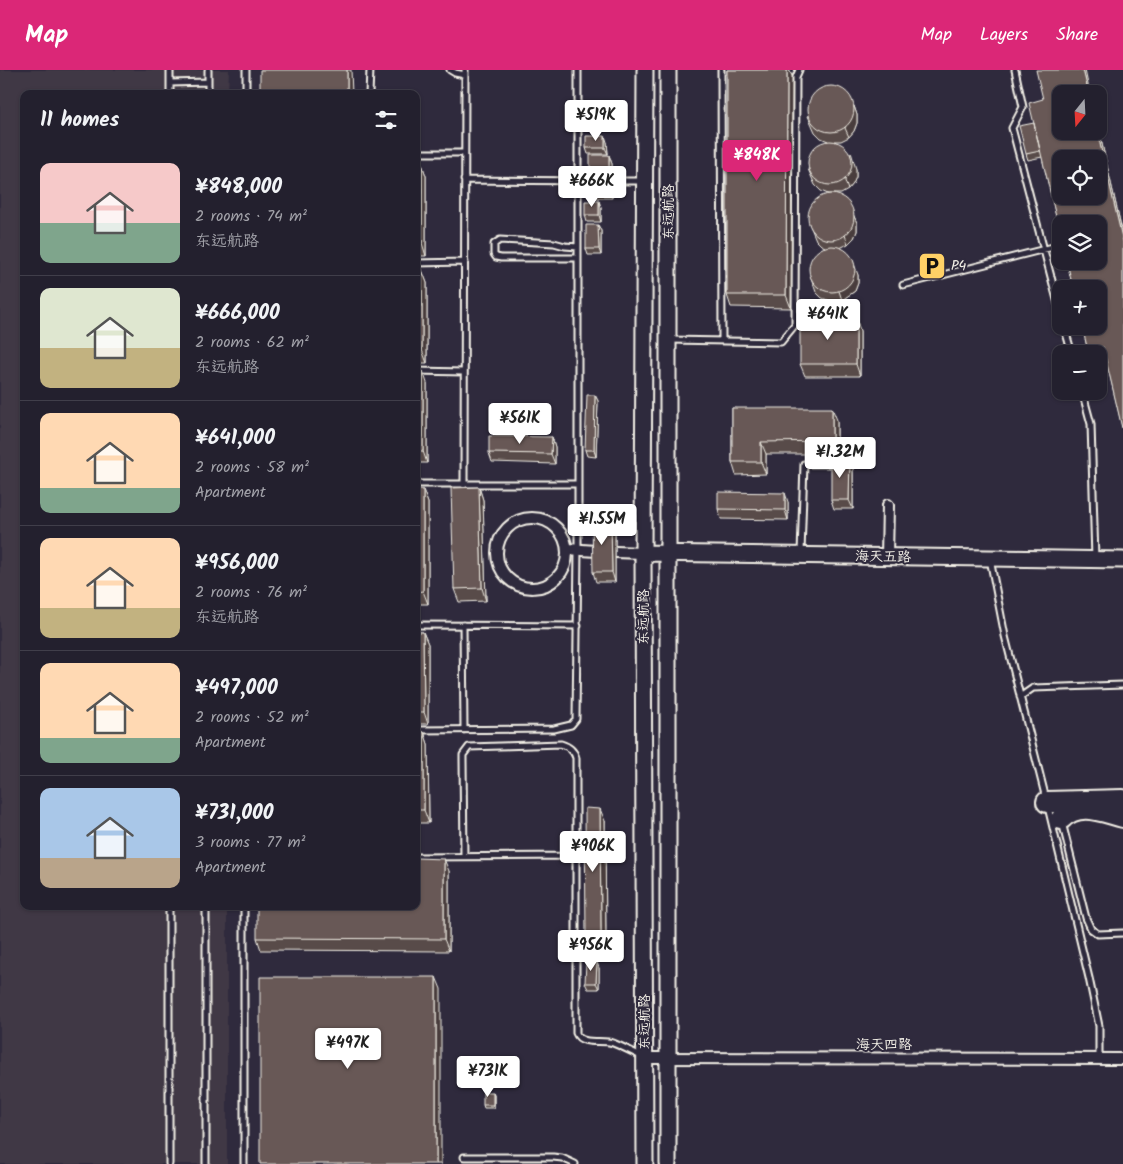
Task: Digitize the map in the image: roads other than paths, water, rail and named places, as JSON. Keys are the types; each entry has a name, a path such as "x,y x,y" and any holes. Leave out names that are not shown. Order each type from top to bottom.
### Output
{"highway":[{"path":"1047,802 1123,800"},
{"path":"1061,819 1069,811 1084,808 1123,817"}],"street":[{"name":"东远航路","path":"645,70 643,553 645,1164"},
{"name":"东远航路","path":"668,70 668,1164"},
{"path":"887,557 888,505"},
{"path":"529,517 543,519 555,525 573,549 558,578 545,586 530,589 514,584 505,576 498,565 496,552 499,540 505,529 516,521 529,517"},
{"path":"573,549 596,551"},
{"path":"615,552 643,553"},
{"name":"海天五路","path":"643,553 668,555 1123,560"},
{"name":"海天四路","path":"645,1058 1123,1059"}],"lane":[{"path":"170,70 170,90"},
{"path":"208,70 208,90"},
{"path":"246,70 246,90"},
{"path":"369,90 370,70"},
{"path":"450,70 455,73 465,72 464,485"},
{"path":"420,730 554,729 572,725 576,719 578,626 573,549 578,484 578,70"},
{"path":"721,70 722,340"},
{"path":"669,340 782,342 795,325 796,77 798,70"},
{"path":"1015,70 1023,107 1012,128 1052,280"},
{"path":"170,82 208,82"},
{"path":"420,153 464,153"},
{"path":"464,180 593,180"},
{"path":"612,181 644,181"},
{"path":"578,247 565,246 554,242 500,240 494,244 496,257 501,258 578,258"},
{"path":"903,285 1052,247"},
{"path":"420,263 465,262"},
{"path":"795,325 804,325"},
{"path":"420,371 464,372"},
{"path":"1084,400 1090,424 1095,559"},
{"path":"801,556 804,464 846,464"},
{"path":"420,484 578,484"},
{"path":"990,558 1005,636 1089,978 1099,1026 1099,1059"},
{"path":"420,625 578,626"},
{"path":"463,625 464,730"},
{"path":"1020,697 1033,688 1123,685"},
{"path":"464,857 463,760 466,750 473,746 561,744 570,748 576,758 576,1033 582,1040 611,1042 645,1058"},
{"path":"1061,819 1086,918 1091,930 1098,934 1123,934"},
{"path":"420,857 576,856"},
{"path":"169,910 169,1164"},
{"path":"206,910 206,1164"},
{"path":"244,910 244,1164"},
{"path":"464,1157 553,1157 562,1158 576,1164"}],"place":[{"name":"P4","path":"932,266"}]}
